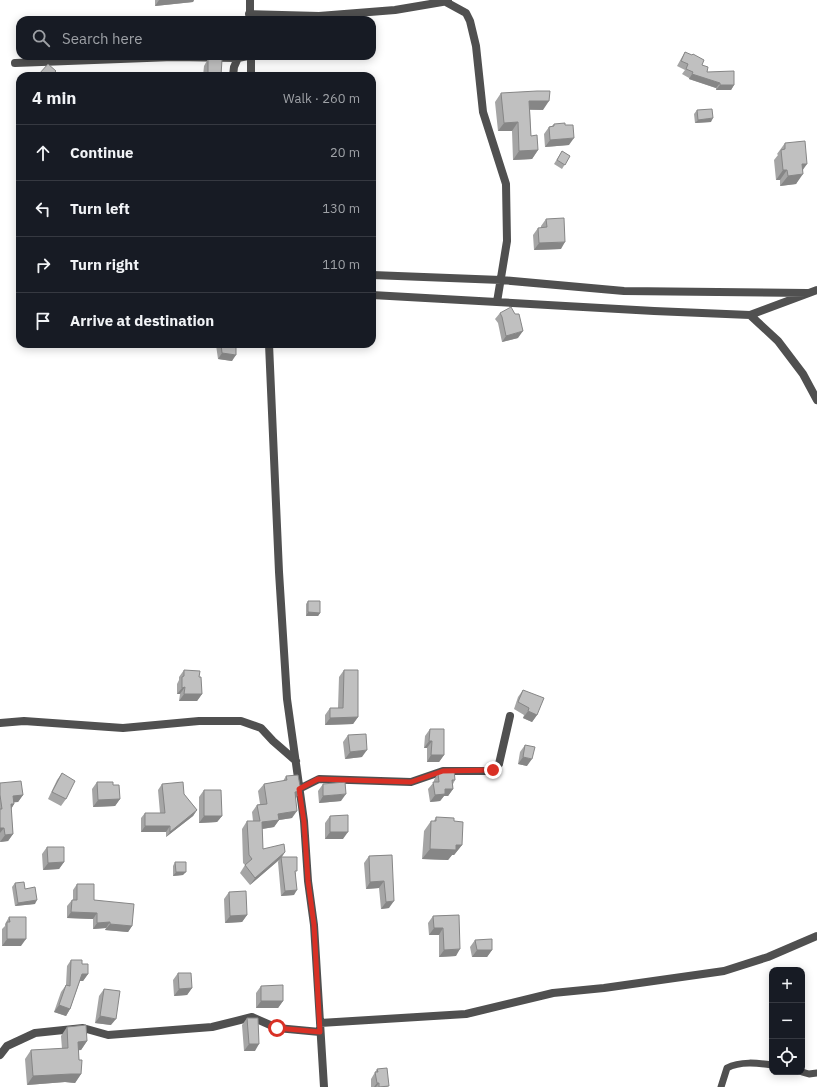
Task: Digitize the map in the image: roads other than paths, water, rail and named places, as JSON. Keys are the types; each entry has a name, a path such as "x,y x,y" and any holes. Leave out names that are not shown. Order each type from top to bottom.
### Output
{"street":[{"path":"250,0 250,16"},
{"path":"319,16 396,10 448,1 466,13 470,21 476,46 483,112 506,184 507,242 497,302"},
{"path":"15,63 94,60"},
{"path":"233,72 237,60"},
{"path":"249,60 251,72"},
{"path":"376,275 501,280 624,291 809,293"},
{"path":"376,295 750,315 817,290"},
{"path":"750,315 778,341 803,374 817,400"},
{"path":"269,348 279,572 287,699 304,822 308,881 314,925 324,1087"},
{"path":"299,789 318,779 411,782 443,771 493,770 500,764 510,716"},
{"path":"0,723 24,721 123,728 199,721 241,721 262,728 273,741 296,761"},
{"path":"320,1023 466,1014 553,993 604,988 724,971 768,957 817,936"},
{"path":"0,1055 8,1046 35,1033 83,1028 108,1035 212,1027 252,1017 277,1028 320,1032"}],"lane":[{"path":"721,1087 727,1068 734,1064 769,1065"},
{"path":"805,1073 817,1073"}]}
